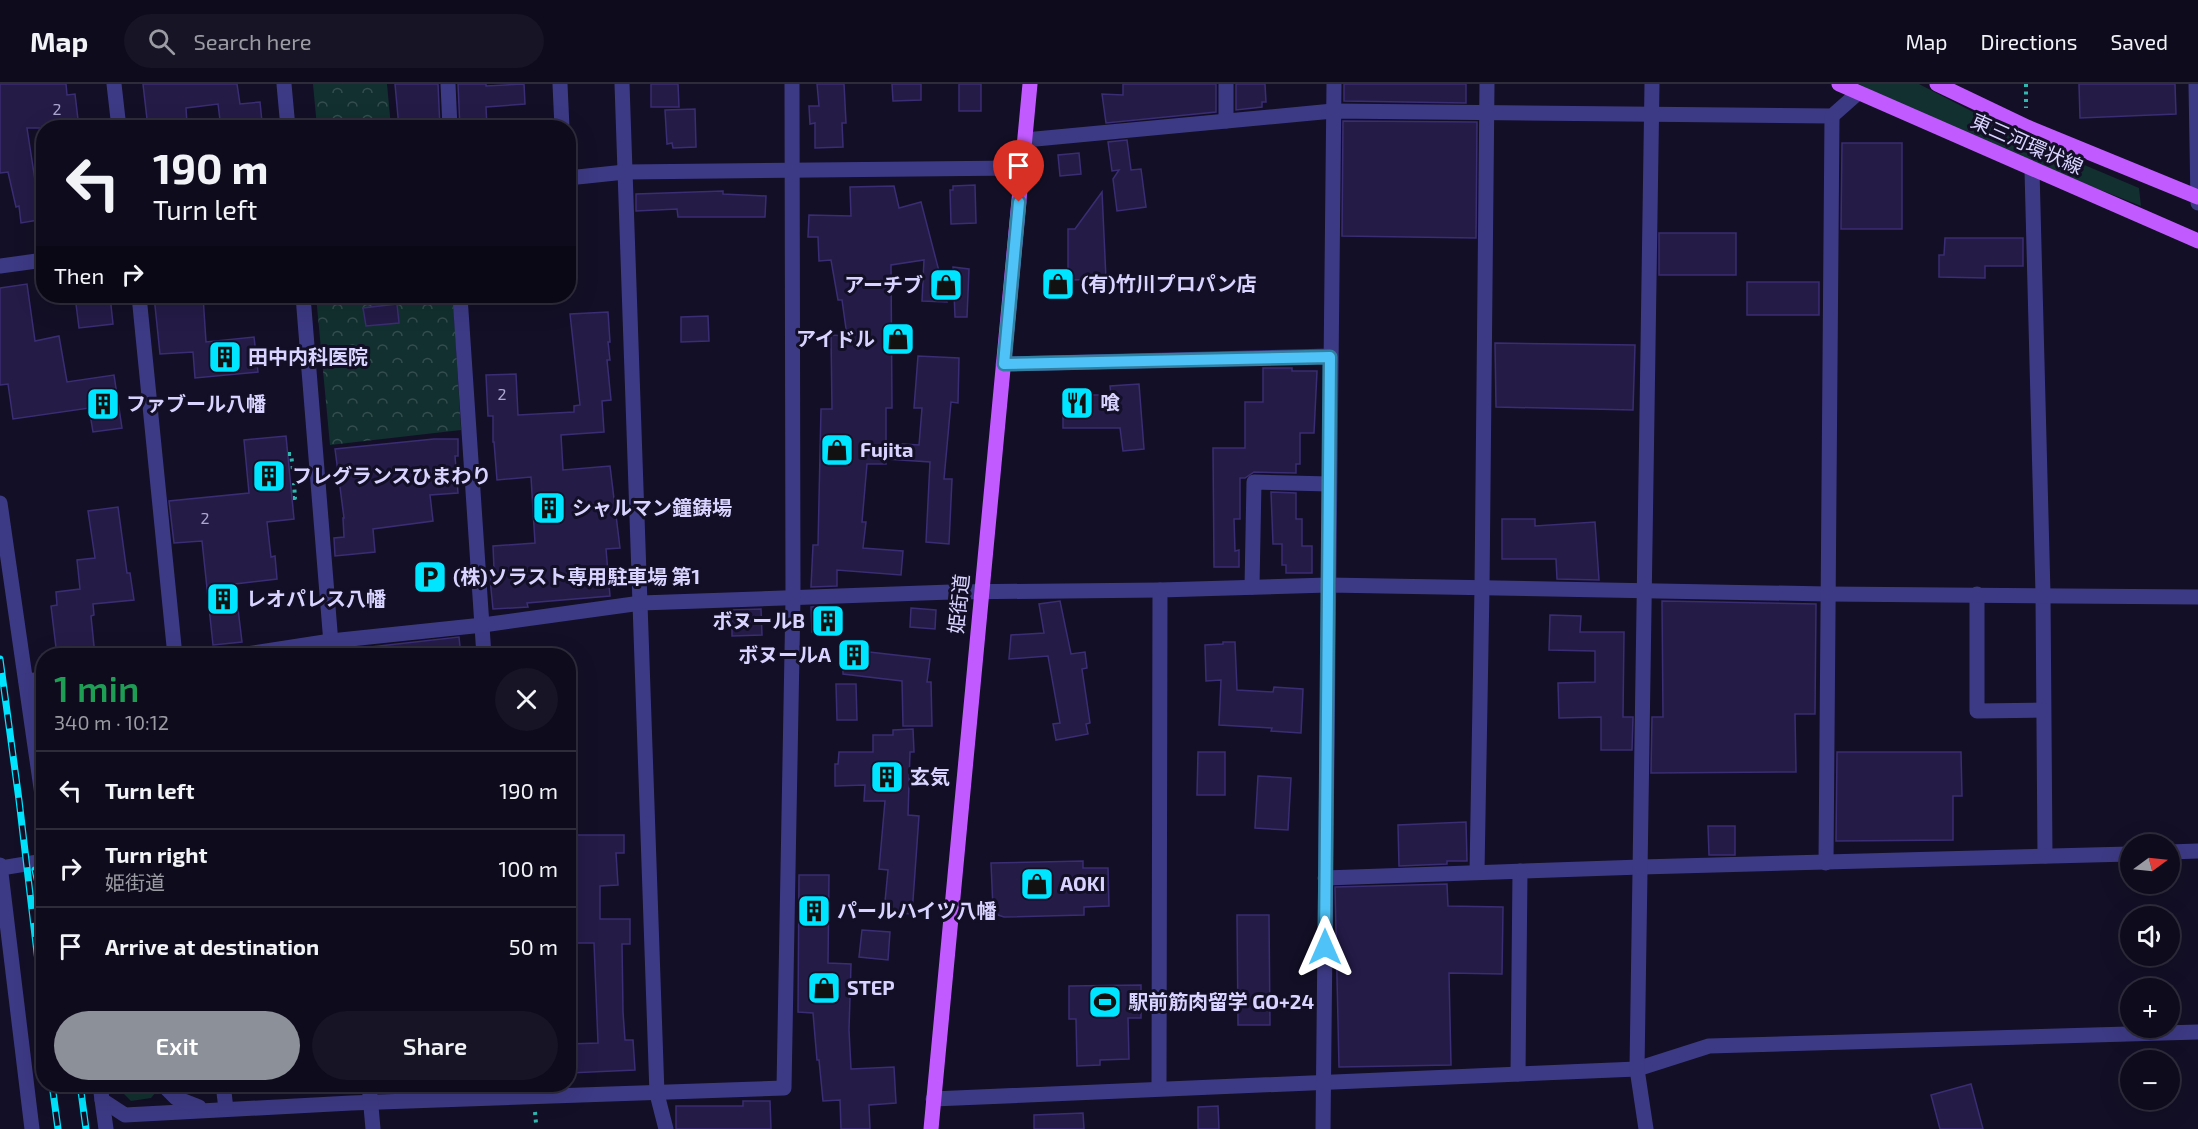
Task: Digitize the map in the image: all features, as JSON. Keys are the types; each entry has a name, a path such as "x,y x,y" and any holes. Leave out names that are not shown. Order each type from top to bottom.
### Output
{"main road":[{"name":"姫街道","path":"931,1129 1030,84"},
{"name":"東三河環状線","path":"1839,84 2198,241"},
{"name":"東三河環状線","path":"1937,84 2027,127 2198,197"}],"street":[{"path":"114,84 118,120"},
{"path":"284,84 287,120"},
{"path":"448,84 450,120"},
{"path":"560,84 562,120"},
{"path":"622,84 657,1094 666,1129"},
{"path":"555,1092 657,1094 784,1088 793,598 792,84"},
{"path":"1226,84 1226,121"},
{"path":"1323,1129 1334,84"},
{"path":"1477,872 1487,84"},
{"path":"1646,1129 1637,1069 1652,84"},
{"path":"2196,84 2198,203"},
{"path":"1025,140 1333,111 1832,116 1858,93"},
{"path":"1826,863 1832,116"},
{"path":"576,177 625,172 1023,168"},
{"path":"2032,170 2043,594 2045,856"},
{"path":"0,266 36,261"},
{"path":"140,303 174,648"},
{"path":"304,303 332,648 641,603 981,592 1328,585 1827,594 2198,597"},
{"path":"460,303 484,648"},
{"path":"1004,364 1330,357"},
{"path":"1252,587 1254,482 1329,484"},
{"path":"0,503 36,752"},
{"path":"1160,590 1160,1088"},
{"path":"1977,594 1977,711 2043,710"},
{"path":"26,681 36,680"},
{"path":"2180,852 2198,851"},
{"path":"1325,878 2120,854"},
{"path":"32,1129 0,867 36,862"},
{"path":"1518,1074 1520,871"},
{"path":"933,1099 1637,1069 1709,1046 2198,1032"},
{"path":"101,1092 125,1114 371,1103 493,1092"},
{"path":"101,1092 106,1129"},
{"path":"147,1113 159,1102 163,1092"},
{"path":"171,1092 176,1098 207,1110"},
{"path":"224,1092 226,1109"},
{"path":"370,1092 373,1129"}],"path":[{"path":"288,454 291,454 292,470"},
{"path":"292,498 295,498 294,483"}],"green space":[{"path":"313,84 387,84 390,120 316,120"},
{"path":"1859,84 1919,84 2037,145 2139,188 2141,206 1963,134"},
{"path":"317,303 453,303 461,430 330,445"},
{"path":"124,1092 156,1092 151,1098 131,1101"}],"building":[{"path":"0,84 66,84 67,95 75,94 78,120 36,120 36,128 27,128 36,180 36,220 21,223 19,206 16,207 8,172 0,173"},
{"path":"143,84 237,84 240,104 260,102 262,120 220,120 218,104 186,108 187,120 147,120"},
{"path":"395,84 438,84 440,120 398,120"},
{"path":"458,84 486,84 486,86 524,84 525,104 486,107 487,120 460,120"},
{"path":"651,84 678,84 679,107 651,107"},
{"path":"817,84 844,84 846,123 842,123 843,147 815,148 815,123 810,124 809,106 819,106"},
{"path":"892,84 921,84 921,100 893,101"},
{"path":"959,84 981,84 981,111 959,111"},
{"path":"1123,84 1216,84 1216,112 1106,123 1102,94 1123,95"},
{"path":"1236,84 1265,84 1266,102 1262,102 1262,107 1236,110"},
{"path":"1344,84 1466,84 1466,103 1344,101"},
{"path":"2079,84 2175,84 2176,114 2080,118"},
{"path":"695,109 696,147 673,148 672,143 667,144 665,110"},
{"path":"1343,121 1477,122 1476,238 1342,236"},
{"path":"1127,140 1131,170 1141,169 1146,207 1117,211 1113,179 1119,170 1112,171 1108,142"},
{"path":"1842,143 1902,143 1902,229 1841,229"},
{"path":"1079,153 1081,174 1060,176 1058,155"},
{"path":"975,185 976,223 951,224 950,190 953,190 953,186"},
{"path":"894,186 899,208 921,202 947,302 922,301 924,260 891,265 892,408 886,408 886,443 919,445 922,408 914,408 918,356 959,358 958,403 951,402 944,479 952,479 949,544 926,542 930,462 886,459 886,464 867,464 862,522 866,522 863,548 903,551 901,575 837,570 837,586 811,587 813,545 818,545 821,409 832,409 831,335 847,336 842,300 838,300 831,260 819,261 818,237 808,237 809,215 851,216 850,187"},
{"path":"723,191 723,194 766,196 765,217 678,217 677,209 636,211 636,194"},
{"path":"1102,192 1106,279 1070,280 1072,292 1047,295 1045,276 1068,274 1068,229 1075,229"},
{"path":"1659,233 1736,233 1736,275 1659,275"},
{"path":"1945,238 2023,238 2023,266 1985,266 1985,278 1939,277 1939,255 1944,255"},
{"path":"953,267 969,269 967,317 955,317"},
{"path":"1747,282 1819,282 1819,315 1747,315"},
{"path":"27,284 35,341 59,336 67,382 114,375 122,428 93,432 89,408 13,419 8,384 0,385 0,288"},
{"path":"76,303 111,303 113,324 79,328"},
{"path":"155,303 203,303 206,342 254,337 258,372 195,378 193,352 160,354"},
{"path":"397,304 399,323 366,326 363,308"},
{"path":"608,312 610,360 607,360 611,400 602,401 604,432 561,435 563,470 610,466 620,548 606,549 610,596 527,603 528,607 493,609 489,569 494,569 493,546 535,543 531,477 497,480 493,416 488,416 486,375 516,374 518,415 574,412 574,406 580,405 570,314"},
{"path":"708,316 709,341 681,342 681,317"},
{"path":"1495,343 1635,345 1633,410 1496,407"},
{"path":"1263,368 1317,371 1314,433 1300,433 1300,464 1296,464 1296,473 1254,472 1245,478 1240,478 1240,519 1234,519 1235,551 1239,550 1239,567 1214,567 1213,448 1245,448 1245,402 1263,402"},
{"path":"1139,384 1144,449 1123,451 1120,428 1063,428 1063,395 1111,395 1110,386"},
{"path":"286,436 294,519 267,522 271,557 275,556 277,579 235,584 242,642 213,645 202,541 174,543 169,501 249,493 244,440"},
{"path":"434,439 458,439 458,456 455,456 458,493 430,495 433,521 373,529 375,552 335,556 334,538 344,537 344,518 335,449"},
{"path":"1271,492 1296,493 1296,519 1302,519 1302,546 1312,546 1312,573 1286,573 1286,565 1282,565 1282,544 1273,544"},
{"path":"118,507 127,573 130,573 134,600 93,604 94,615 91,616 94,648 56,648 51,606 57,605 56,592 80,589 77,560 95,558 88,511"},
{"path":"1502,519 1535,519 1535,526 1595,522 1599,580 1557,579 1556,559 1502,559"},
{"path":"1060,601 1071,654 1085,652 1087,668 1082,669 1090,723 1086,724 1088,734 1056,740 1053,724 1060,723 1048,656 1009,659 1011,635 1044,633 1039,604"},
{"path":"1662,601 1816,604 1815,714 1795,714 1796,772 1651,773 1652,717 1663,717"},
{"name":"ボヌールB","path":"836,606 836,609 839,609 837,631 812,632 811,607"},
{"path":"911,608 936,610 935,629 910,627"},
{"path":"761,609 762,635 732,636 732,610"},
{"path":"1550,615 1581,616 1580,632 1624,632 1623,717 1633,717 1632,750 1601,750 1601,717 1559,718 1558,683 1595,682 1595,651 1549,650"},
{"path":"459,637 460,648 371,648"},
{"path":"1223,642 1235,642 1237,690 1273,692 1274,687 1303,689 1301,733 1271,731 1272,728 1219,725 1221,680 1206,681 1205,645 1223,644"},
{"path":"843,649 930,659 927,682 931,682 932,726 903,726 902,681 843,674"},
{"path":"836,684 856,684 857,720 837,720"},
{"path":"913,729 914,752 910,752 908,815 919,816 912,914 884,912 888,870 879,869 885,801 864,801 865,785 835,786 835,764 838,764 839,752 873,752 873,735 893,735 893,730"},
{"path":"1198,752 1225,752 1225,795 1197,795"},
{"path":"1837,752 1961,752 1962,796 1953,796 1953,840 1836,841"},
{"path":"1258,776 1291,778 1288,830 1255,828"},
{"path":"1466,822 1467,861 1399,866 1398,825"},
{"path":"1708,826 1735,826 1735,855 1709,855"},
{"path":"576,835 624,835 624,853 616,853 618,885 600,886 600,919 630,919 630,944 622,944 623,1012 625,1040 633,1040 635,1070 576,1073 576,1044 598,1043 594,943 576,943"},
{"name":"AOKI","path":"1083,861 1083,868 1108,868 1109,906 1084,907 1084,915 1004,917 998,915 993,909 991,863"},
{"path":"799,875 829,875 828,963 851,964 849,1030 851,1069 894,1067 896,1103 869,1105 870,1129 841,1129 840,1100 823,1101 813,1013 798,1012"},
{"path":"1447,884 1448,906 1503,907 1502,974 1449,973 1451,1065 1339,1067 1335,887"},
{"path":"1237,915 1269,915 1270,1025 1238,1025"},
{"path":"862,930 890,932 888,960 859,957"},
{"path":"1141,985 1141,1018 1128,1018 1129,1059 1100,1060 1100,1065 1077,1066 1076,1019 1069,1019 1069,986"},
{"path":"1971,1084 1983,1129 1940,1129 1931,1095"},
{"path":"743,1101 770,1101 771,1129 676,1129 676,1106 743,1106"},
{"path":"1218,1106 1219,1129 1198,1129 1198,1107"},
{"path":"1083,1113 1084,1129 1034,1129 1034,1115"}],"railway":[{"path":"0,659 36,944"},
{"path":"35,870 36,874"},
{"path":"53,1092 58,1129"},
{"path":"81,1092 86,1129"}],"place":[{"name":"(有)竹川プロパン店","path":"1058,284"},
{"name":"アーチブ","path":"946,285"},
{"name":"アイドル","path":"898,339"},
{"name":"田中内科医院","path":"225,357"},
{"name":"喰","path":"1077,403"},
{"name":"ファブール八幡","path":"103,404"},
{"name":"Fujita","path":"837,450"},
{"name":"フレグランスひまわり","path":"269,476"},
{"name":"シャルマン鐘鋳場","path":"549,508"},
{"name":"(株)ソラスト専用駐車場 第1","path":"430,577"},
{"name":"レオパレス八幡","path":"223,599"},
{"name":"ボヌールB","path":"828,621"},
{"name":"ボヌールA","path":"854,655"},
{"name":"玄気","path":"887,777"},
{"name":"AOKI","path":"1037,884"},
{"name":"パールハイツ八幡","path":"814,911"},
{"name":"STEP","path":"824,988"},
{"name":"駅前筋肉留学 GO+24","path":"1105,1002"}],"route":[{"path":"1019,202 1004,364 1330,357 1325,947"}]}
